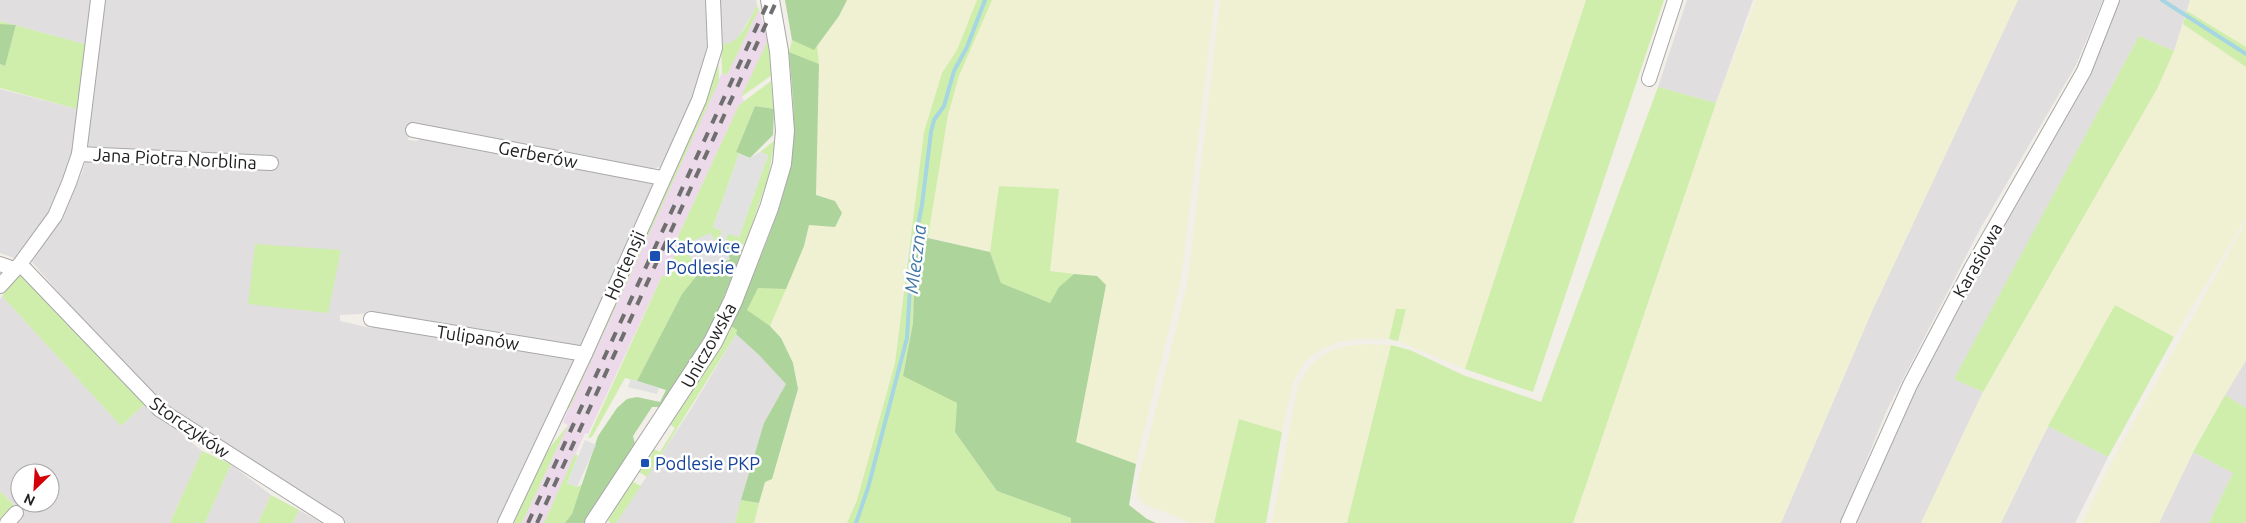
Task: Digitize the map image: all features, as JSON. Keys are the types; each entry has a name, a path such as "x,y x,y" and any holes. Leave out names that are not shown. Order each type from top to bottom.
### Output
{"street":[{"name":"Jana Piotra Norblina","path":"0,286 62,204 79,154 98,0"},
{"name":"Hortensji","path":"505,523 585,354 662,178 699,100 711,62 715,41 713,0"},
{"name":"Uniczowska","path":"594,523 713,342 733,302 770,208 782,164 785,131 779,51 770,0"},
{"path":"1649,79 1675,0"},
{"name":"Karasiowa","path":"1848,523 1910,385 1972,267 2084,72 2112,0"},
{"name":"Gerberów","path":"413,130 662,178"},
{"name":"Jana Piotra Norblina","path":"79,154 271,163"},
{"name":"Storczyków","path":"0,264 17,266 159,409 337,523"},
{"name":"Tulipanów","path":"371,320 585,354"}],"shaded area":[{"path":"0,0 91,0 88,45 0,21"},
{"path":"101,0 709,0 712,37 702,76 662,167 652,168 458,136 411,126 408,140 417,141 423,137 647,178 654,184 581,347 387,316 380,313 340,315 340,321 371,328 375,326 577,356 500,523 344,523 170,411 137,382 32,262 60,218 82,173 89,149 85,147","holes":["340,250 327,313 287,307"]},
{"path":"718,0 756,0 757,6 736,41 728,45 721,44"},
{"path":"1687,0 1753,0 1716,103 1658,87"},
{"path":"2018,0 2103,0 2076,65 1980,229 1886,412 1841,523 1781,523 1872,311"},
{"path":"2120,0 2190,0 2174,51 2139,36 1955,379 1983,392 1921,523 1852,523 1932,351 2090,73"},
{"path":"759,9 768,40 742,97 744,101 739,105 675,243 680,245 665,277 662,276 588,434 585,433 544,523 522,523 568,425 563,422 659,209 722,73 727,75"},
{"path":"0,89 81,110 78,134 54,209 17,259 0,253"},
{"path":"760,152 768,155 739,237 728,234 723,245 730,259 698,274 689,254 698,250 694,240 711,233 716,243 718,242 722,231 713,227 739,154 750,158"},
{"path":"2,296 121,426 145,404 202,451 170,523 13,523 21,513 60,513 60,463 10,463 10,501 0,491 0,299"},
{"path":"736,334 786,384 764,423 735,523 616,523 691,409"},
{"path":"2246,360 2246,408 2225,395"},
{"path":"631,379 659,388 657,394 628,387"},
{"path":"2048,426 2108,457 2075,523 2001,523"},
{"path":"585,440 596,445 577,487 567,483"},
{"path":"2193,452 2233,473 2209,523 2159,523"},
{"path":"231,464 271,495 258,523 205,523"},
{"path":"299,510 322,523 293,523"}],"green space":[{"path":"785,0 847,0 839,16 814,50 792,40"},
{"path":"847,0 977,0 957,50 942,73 936,98 907,252 895,363 857,500 847,523 754,523 765,482 792,414 798,389 793,363 781,338 770,326 803,246 809,224 834,227 835,201 816,195 819,64 817,46 839,16"},
{"path":"977,0 992,0 959,76 948,115 928,237 919,236 915,255 913,323 903,376 957,403 955,432 997,491 1071,518 1071,523 847,523 857,500 895,363 924,132 942,73 957,50"},
{"path":"992,0 1215,0 1181,280 1136,464 1076,442 1084,403 1050,272 999,186 990,252 928,237 948,115 959,76"},
{"path":"1220,0 1586,0 1465,369 1398,341 1406,309 1397,309 1389,339 1357,339 1339,342 1320,350 1305,361 1293,383 1282,432 1239,420 1214,523 1192,523 1144,504 1137,495 1137,484 1188,280"},
{"path":"1586,0 1664,0 1533,392 1465,369"},
{"path":"1756,0 2018,0 1872,311 1781,523 1573,523 1716,103"},
{"path":"2190,0 2246,0 2246,47 2187,11"},
{"path":"757,6 759,9 727,75 722,73 721,44 728,44 738,37"},
{"path":"2187,11 2246,47 2246,67 2183,24"},
{"path":"0,21 88,45 81,110 0,88 0,64 4,66 16,26 0,24"},
{"path":"0,24 16,25 5,66 0,64"},
{"path":"2183,24 2246,67 2246,218 2174,337 2115,305 2036,449 2001,523 1921,523 1983,392 2157,89 2174,51"},
{"path":"2139,36 2174,51 2157,89 1983,392 1954,379"},
{"path":"768,40 772,75 741,97"},
{"path":"792,40 813,49 817,46 819,64 789,52"},
{"path":"789,52 819,64 816,195 835,201 842,213 835,227 809,225 804,246 786,289 758,288 747,310 770,326 781,338 793,363 798,389 772,479 765,482 759,503 741,500 764,423 786,384 736,334 737,330 731,326 762,254 787,179 794,129"},
{"path":"718,54 719,81 569,409 567,408 563,416 564,419 558,416"},
{"path":"771,81 774,109 755,106 736,152 739,154 713,227 722,231 718,242 689,254 698,274 682,294 637,381 625,378 592,437 588,438 662,276 665,277 679,245 675,243 739,105"},
{"path":"1658,87 1716,103 1573,523 1347,523 1391,345 1410,350 1463,375 1541,402"},
{"path":"755,106 774,109 773,135 750,158 736,152"},
{"path":"775,140 768,178 745,245 725,240 728,233 739,237 768,155 760,152"},
{"path":"999,186 1059,189 1050,271 1074,274 1059,287 1050,303 1001,283 990,252"},
{"path":"2246,222 2246,360 2203,432 2159,523 2082,523 2112,461"},
{"path":"919,236 990,252 1001,283 1050,303 1059,287 1074,274 1097,276 1106,285 1076,442 1136,464 1129,505 1147,519 1156,523 1071,523 1071,518 997,491 955,432 957,403 903,376 913,323 915,255"},
{"path":"255,244 341,250 328,313 248,304"},
{"path":"723,245 730,245 743,250 713,323 661,407 652,407 633,436 635,444 585,523 565,523 572,514 598,436 617,408 627,399 637,397 660,402 666,390 637,381 682,294 698,274 730,259"},
{"path":"22,272 145,404 121,426 2,296"},
{"path":"758,288 786,289 770,326 746,310"},
{"path":"2115,305 2174,337 2108,457 2048,426"},
{"path":"1396,309 1406,309 1398,341 1389,339"},
{"path":"731,326 737,330 736,334 647,477 639,472 652,458 650,457 653,453 650,452 652,448 660,452 675,428 667,422"},
{"path":"1391,345 1347,523 1272,523 1298,385 1311,365 1328,352 1346,346"},
{"path":"2225,395 2246,408 2246,523 2209,523 2233,473 2193,452"},
{"path":"1239,419 1282,432 1266,523 1214,523"},
{"path":"568,425 522,523 508,523 540,456 547,451"},
{"path":"202,451 231,464 205,523 170,523"},
{"path":"575,454 578,456 567,483 577,487 583,484 572,514 565,523 544,523"},
{"path":"632,481 641,486 616,523 610,523 608,520"},
{"path":"0,491 10,501 10,510 0,522"},
{"path":"271,495 299,510 293,523 258,523"},
{"path":"741,500 759,503 754,523 735,523"}],"waterway":[{"name":"Mleczna","path":"856,523 868,488 907,338 912,255 922,205 931,132 934,120 944,106 954,71 967,47 985,0"},
{"path":"2162,0 2246,54"}],"railway":[{"path":"528,523 769,0"},
{"path":"537,523 777,0"}],"place":[{"name":"Katowice Podlesie","path":"655,256"},
{"name":"Podlesie PKP","path":"645,463"}]}
